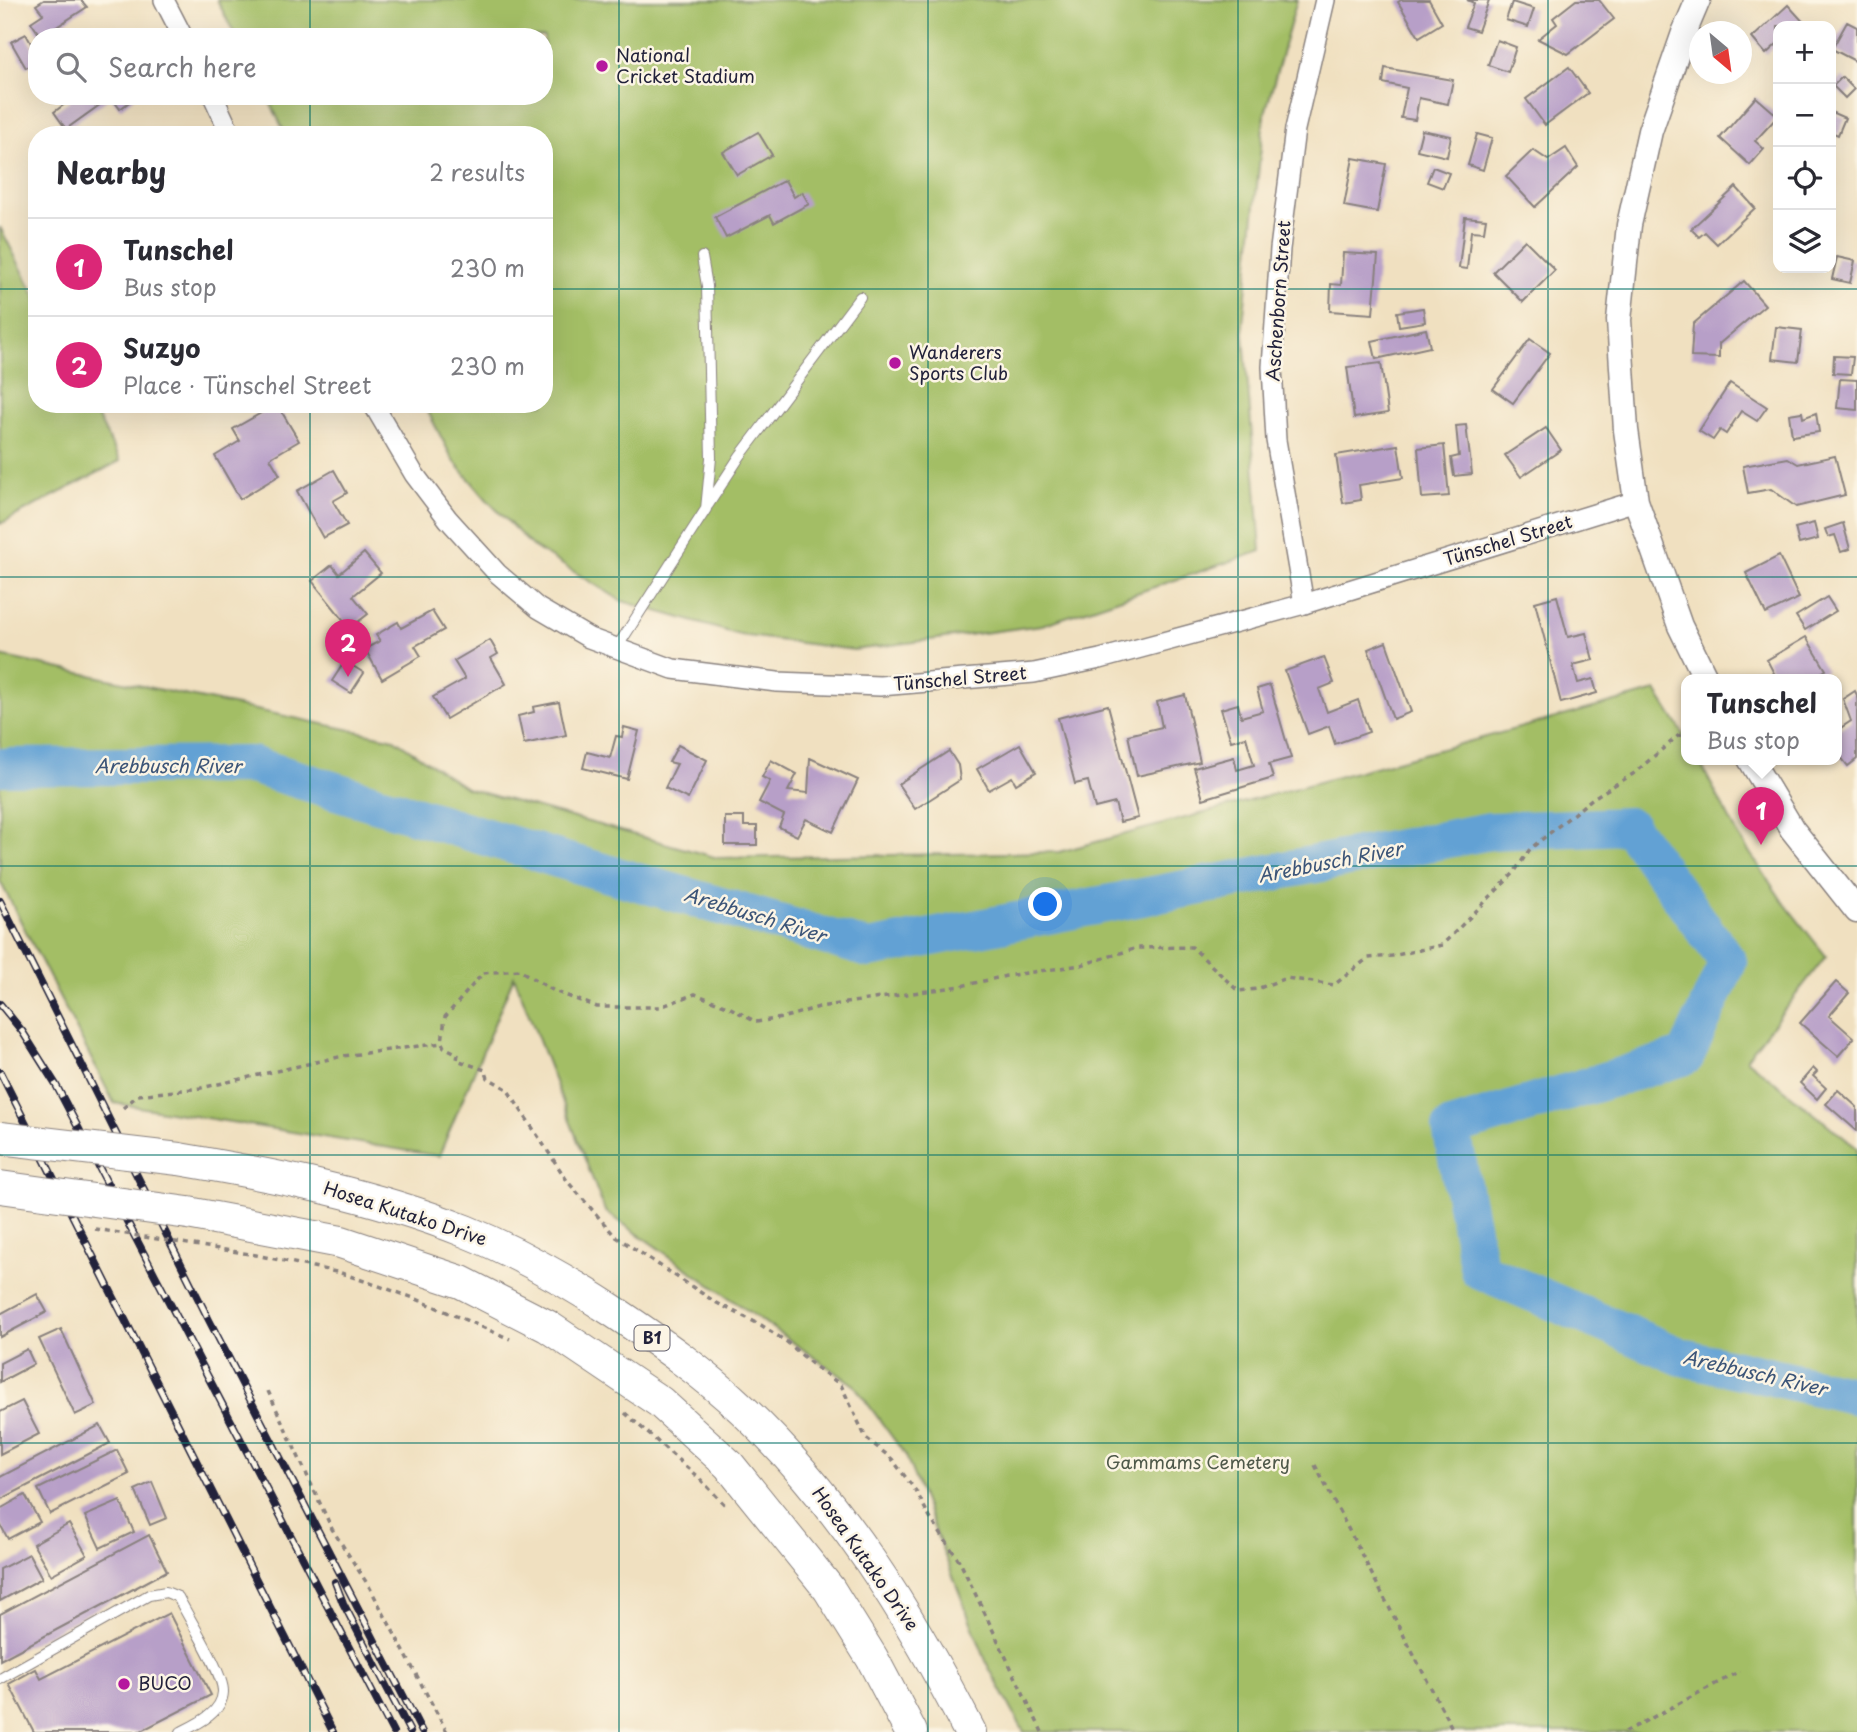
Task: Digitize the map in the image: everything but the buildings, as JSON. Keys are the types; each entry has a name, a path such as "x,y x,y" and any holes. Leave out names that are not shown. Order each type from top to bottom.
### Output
{"main road":[{"name":"Hosea Kutako Drive","path":"0,1138 179,1159 331,1187 462,1230 526,1259 584,1291 691,1366 741,1408 815,1487 892,1592 919,1635 970,1732"},
{"path":"0,1187 188,1213 341,1242 461,1282 547,1326 660,1402 729,1465 829,1590 872,1658 911,1732"}],"street":[{"path":"164,0 178,28"},
{"name":"Aschenborn Street","path":"1304,604 1276,440 1272,367 1280,248 1295,128 1325,0"},
{"path":"1698,0 1650,131 1629,225 1621,285 1620,355 1626,430 1636,501 1680,626 1704,674"},
{"path":"217,105 228,126"},
{"name":"Tünschel Street","path":"378,413 414,474 448,519 497,573 538,608 589,638 673,669 814,684 907,684 1034,673 1100,659 1304,604 1636,501"},
{"path":"1754,765 1792,830 1857,911"}],"lane":[{"path":"702,257 707,286 711,458 706,509"},
{"path":"616,649 740,456 860,297"},
{"path":"0,1679 149,1595 166,1592 178,1597 218,1673 224,1691 219,1704 205,1720 181,1732"}],"path":[{"path":"1042,1732 960,1562 930,1518 916,1491 892,1459 866,1438 841,1385 770,1331 715,1302 615,1236 568,1182 507,1089 488,1078 485,1070 457,1060 458,1054 444,1047 442,1043 445,1017 483,973 519,970 554,990 597,1007 660,1007 695,994 727,1006 756,1022 782,1018 818,1007 1081,965 1136,948 1167,946 1192,947 1238,991 1257,989 1286,978 1334,985 1368,958 1392,956 1442,944 1513,874 1531,849 1593,798 1633,774 1681,735"},
{"path":"123,1108 138,1096 201,1088 343,1056 442,1043"},
{"path":"96,1229 256,1255 341,1273 414,1298 515,1341"},
{"path":"268,1391 332,1529 370,1588 447,1732"},
{"path":"625,1412 729,1508"},
{"path":"1315,1465 1454,1732"},
{"path":"1625,1732 1740,1671"}],"green space":[{"name":"Wanderers Sports Club","path":"217,0 1297,0 1264,117 1243,323 1261,551 1042,625 854,650 740,635 622,601 532,546 453,460 429,413 553,413 553,126 282,126 271,105 553,105 553,28 231,28"},
{"path":"0,227 28,281 28,413 96,413 120,461 0,524"},
{"name":"Gammams Cemetery","path":"0,656 394,739 466,788 718,858 1059,852 1656,691 1681,730 1681,765 1701,765 1738,835 1781,899 1826,956 1746,1059 1857,1148 1857,1732 1024,1732 988,1666 906,1456 854,1385 605,1211 514,976 439,1156 114,1103 0,881"}],"waterway":[{"name":"Arebbusch River","path":"0,767 251,765 558,859 869,949 1490,831 1629,826 1728,962 1686,1056 1451,1128 1479,1270 1682,1357 1857,1396"}],"railway":[{"path":"0,901 209,1320 422,1732"},
{"path":"0,1004 22,1031 56,1085 393,1732"},
{"path":"0,1072 333,1732"},
{"path":"335,1582 343,1603 410,1732"}],"place":[{"name":"National Cricket Stadium","path":"602,66"},
{"name":"Wanderers Sports Club","path":"895,363"},
{"name":"Suzyo","path":"348,677"},
{"name":"Tunschel","path":"1761,845"},
{"name":"BUCO","path":"124,1684"}]}
